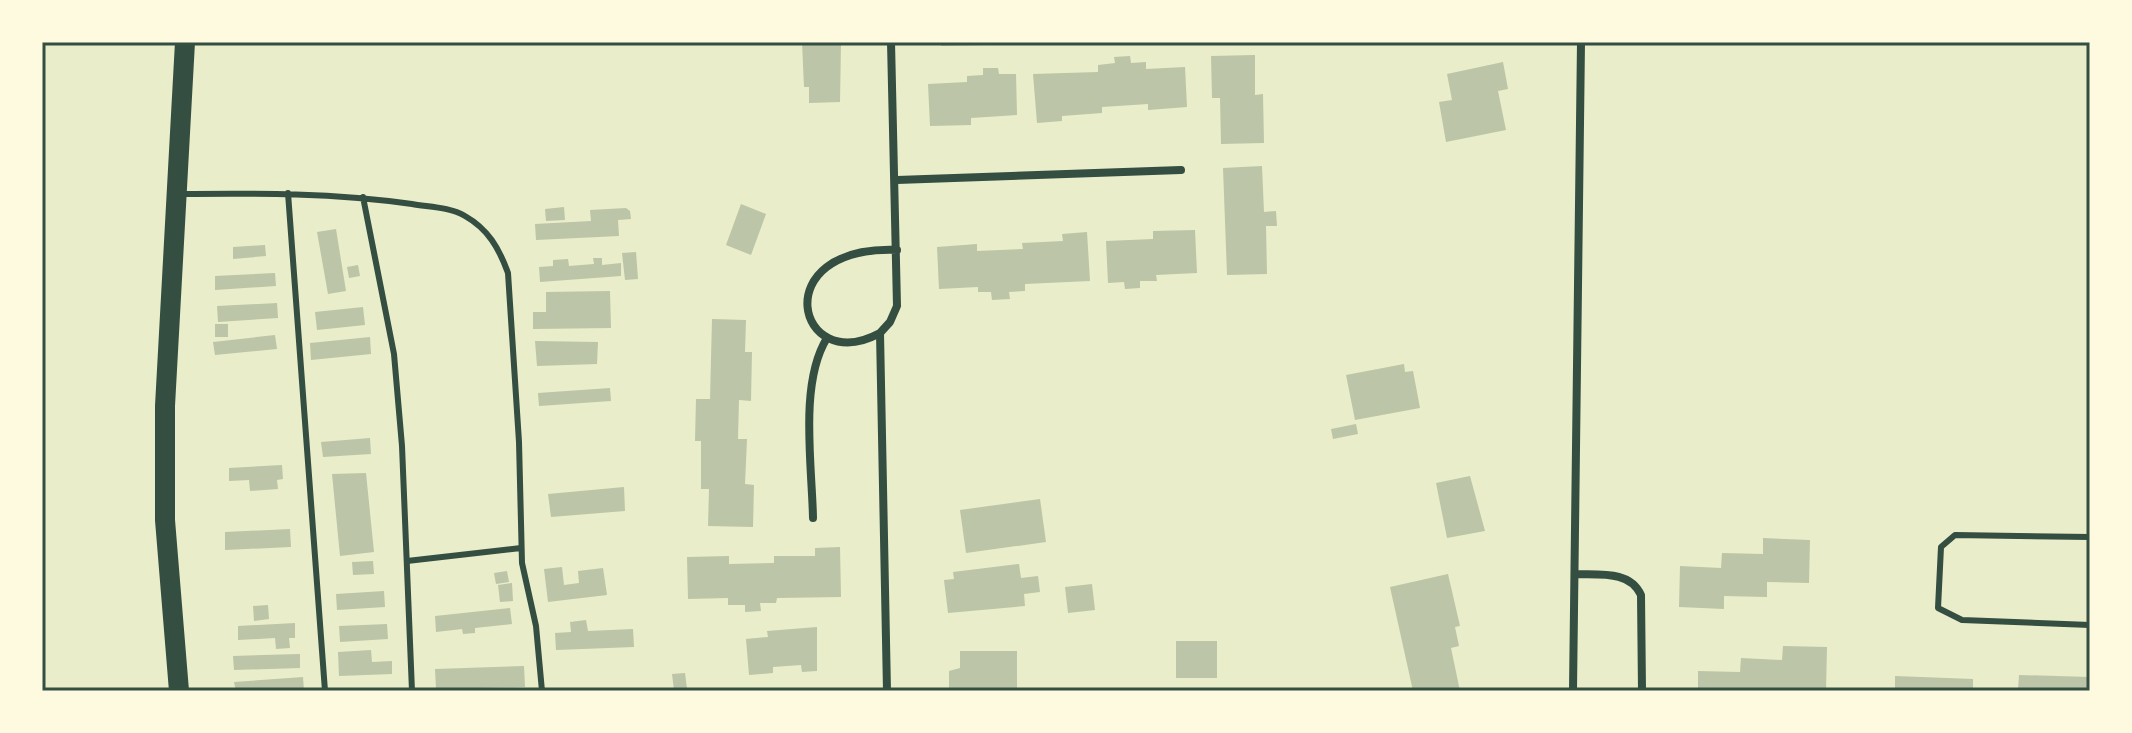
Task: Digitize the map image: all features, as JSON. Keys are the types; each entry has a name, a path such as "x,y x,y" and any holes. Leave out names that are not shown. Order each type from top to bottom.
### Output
{"main road":[{"path":"179,691 165,506 165,406 185,42"}],"street":[{"path":"891,42 897,180 897,250 897,306 880,333 864,342 846,344 827,338 816,328 808,313 807,296 812,280 823,267 849,253 897,250"},
{"path":"1573,691 1581,42"},
{"path":"897,180 1181,170"},
{"path":"880,333 887,691"},
{"path":"813,518 811,381 815,356 827,338"},
{"path":"1575,574 1626,577 1637,585 1641,595 1642,691"}],"lane":[{"path":"176,194 288,193 363,197 455,211 483,228 500,250 508,273 519,442 521,548 536,626 542,691"},
{"path":"288,193 325,691"},
{"path":"363,197 394,354 412,691"},
{"path":"2090,537 1955,535 1941,547 1938,608 1962,620 2090,625"},
{"path":"407,561 521,548"}],"building":[{"path":"802,42 841,42 840,102 809,103 809,87 804,87"},
{"path":"941,42 986,42 986,45 941,46"},
{"path":"1255,55 1255,95 1263,94 1264,143 1221,144 1220,98 1212,98 1211,56"},
{"path":"1130,56 1131,63 1146,62 1146,69 1185,67 1187,107 1148,110 1148,104 1102,107 1102,113 1062,116 1062,121 1037,123 1033,74 1098,72 1098,65 1115,63 1114,57"},
{"path":"1503,62 1508,89 1498,91 1506,130 1446,142 1439,102 1452,100 1447,74"},
{"path":"983,68 998,68 999,74 1016,74 1017,115 971,118 971,125 930,126 928,84 967,82 967,76 983,75"},
{"path":"1262,166 1264,212 1276,211 1277,226 1266,226 1267,274 1227,275 1223,168"},
{"path":"741,204 766,214 751,255 726,245"},
{"path":"564,207 565,220 546,221 545,209"},
{"path":"626,208 630,211 631,219 618,220 619,236 536,240 535,224 591,221 590,210"},
{"path":"336,229 346,291 328,294 317,232"},
{"path":"1195,230 1197,273 1156,275 1157,281 1140,281 1140,288 1125,289 1124,282 1108,283 1106,241 1153,239 1153,231"},
{"path":"1087,232 1090,281 1025,284 1025,291 1009,292 1010,299 992,300 991,292 978,292 978,287 939,289 937,247 977,244 977,251 1023,249 1022,243 1063,241 1062,234"},
{"path":"265,245 266,256 233,259 233,247"},
{"path":"636,252 638,279 625,280 622,253"},
{"path":"593,258 602,258 602,265 621,263 621,276 540,282 539,267 553,266 553,260 568,259 569,266 594,264"},
{"path":"358,265 360,276 349,278 347,267"},
{"path":"275,273 276,286 215,290 215,276"},
{"path":"610,291 611,328 533,329 533,312 546,312 546,292"},
{"path":"277,303 278,318 218,322 217,306"},
{"path":"363,307 365,325 317,330 315,312"},
{"path":"712,319 746,320 745,352 752,352 751,401 739,400 738,439 747,439 745,484 754,485 753,527 708,526 709,489 701,489 701,441 695,441 696,399 710,399"},
{"path":"215,324 228,324 228,337 215,337"},
{"path":"275,335 277,349 215,355 213,342"},
{"path":"370,337 371,354 311,360 310,343"},
{"path":"535,341 598,342 597,364 537,366"},
{"path":"1404,364 1405,372 1413,371 1420,408 1355,420 1346,375"},
{"path":"610,388 611,401 539,406 538,393"},
{"path":"1356,424 1358,434 1333,439 1331,429"},
{"path":"370,438 371,454 323,457 321,442"},
{"path":"282,465 283,479 277,480 278,489 250,491 249,480 229,481 229,468"},
{"path":"366,473 374,552 340,556 332,474"},
{"path":"1470,476 1485,531 1447,538 1436,483"},
{"path":"624,487 625,511 551,517 548,494"},
{"path":"1040,499 1046,542 966,553 960,510"},
{"path":"290,529 291,547 225,550 225,532"},
{"path":"1763,538 1810,540 1809,583 1767,582 1767,597 1724,596 1724,609 1679,607 1680,566 1721,568 1722,553 1763,554"},
{"path":"840,547 841,597 777,598 776,603 760,603 761,611 745,612 745,605 728,605 728,598 688,599 687,557 729,556 729,564 774,563 774,556 815,556 815,548"},
{"path":"373,561 374,574 353,575 352,562"},
{"path":"1019,564 1021,578 1038,576 1040,592 1024,594 1025,606 948,613 944,580 954,579 953,572"},
{"path":"562,567 564,585 579,583 578,571 603,568 607,595 548,602 544,569"},
{"path":"507,571 509,582 496,584 494,573"},
{"path":"1448,574 1460,626 1455,627 1459,646 1451,648 1460,691 1413,691 1390,587"},
{"path":"512,583 513,601 500,602 498,585"},
{"path":"1092,584 1095,610 1068,613 1065,587"},
{"path":"384,591 385,607 337,610 336,594"},
{"path":"268,605 269,619 254,621 253,606"},
{"path":"510,608 512,624 475,628 475,633 463,634 462,629 436,632 435,616"},
{"path":"586,620 588,631 633,629 634,647 556,650 555,633 571,632 570,622"},
{"path":"295,623 295,638 289,638 290,648 276,649 275,638 238,640 238,626"},
{"path":"387,624 388,639 340,642 339,626"},
{"path":"817,627 817,671 802,672 801,665 773,667 773,673 749,675 746,639 768,637 767,631"},
{"path":"1176,641 1217,641 1217,678 1176,678"},
{"path":"1783,646 1827,647 1826,691 1698,691 1698,671 1740,672 1741,658 1782,660"},
{"path":"371,650 372,662 392,661 392,674 339,676 338,652"},
{"path":"960,651 1017,651 1017,691 949,691 949,671 960,668"},
{"path":"300,654 300,668 234,670 233,656"},
{"path":"524,666 525,687 436,689 435,669"},
{"path":"685,673 687,689 674,690 672,674"},
{"path":"2019,675 2090,677 2090,691 2018,691"},
{"path":"1895,676 1973,679 1973,691 1895,691"},
{"path":"303,677 304,691 236,691 234,682"}]}
